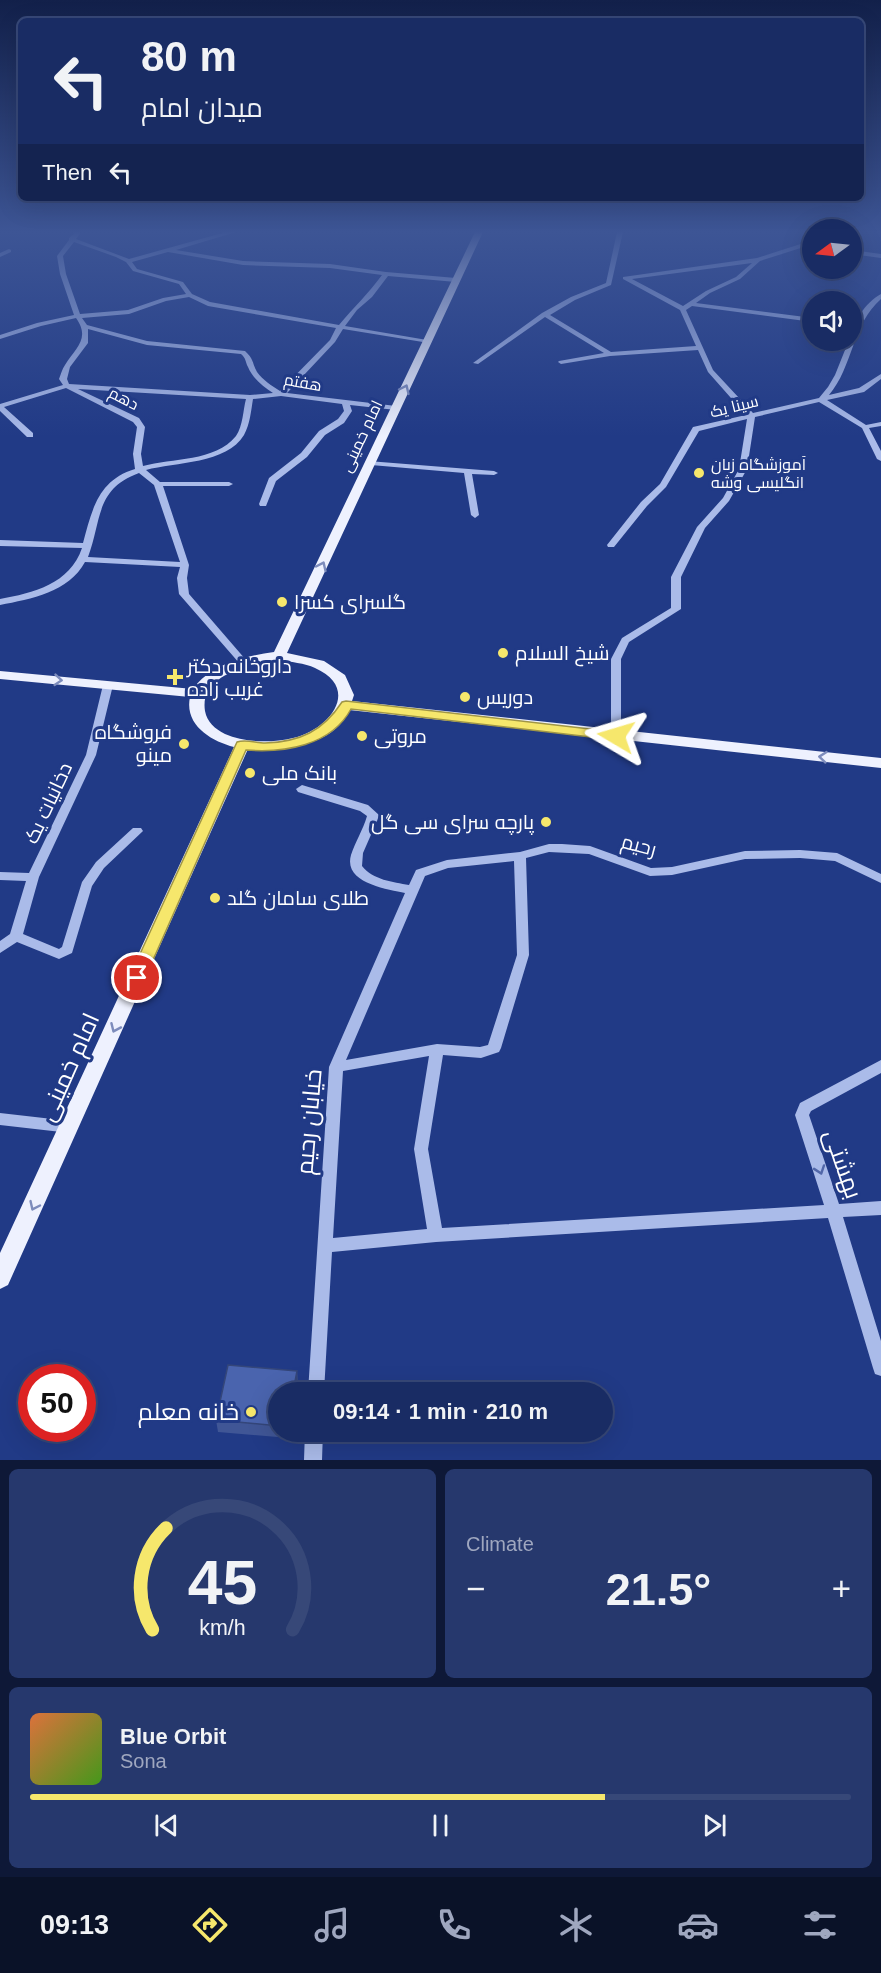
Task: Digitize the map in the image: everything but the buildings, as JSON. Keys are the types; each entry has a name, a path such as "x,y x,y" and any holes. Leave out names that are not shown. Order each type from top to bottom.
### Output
{"main road":[{"name":"امام خمینی","path":"279,656 447,300"},
{"path":"279,656 316,663 331,670 344,686 347,692 346,705 339,718 327,730 287,745 264,747 242,745 213,733 203,724 197,715 196,704 199,694 216,675 243,662 279,656"},
{"path":"0,675 199,694"},
{"path":"346,705 881,763"},
{"name":"امام خمینی","path":"0,1278 242,745"}],"street":[{"path":"67,386 63,379 67,367 85,343 85,326 78,316 72,300"},
{"path":"0,337 26,328 78,316 114,315 161,300"},
{"path":"200,300 208,304 427,342"},
{"path":"30,435 0,406 67,386 250,397 281,394 333,341 341,326 365,300"},
{"path":"476,363 544,314 568,300"},
{"path":"616,736 616,659 626,640 676,609 676,577 701,528 726,500 743,469 751,416 711,371 683,309 667,300"},
{"path":"683,309 698,300"},
{"path":"862,316 875,300"},
{"path":"691,304 802,319"},
{"path":"544,314 610,354"},
{"name":"هفتم","path":"85,326 147,343 243,352 249,358 250,368 271,389 281,394 396,408"},
{"path":"561,362 610,354 700,348"},
{"path":"850,351 832,389 821,400 865,427 881,459"},
{"name":"سینا یک","path":"611,545 644,504 663,485 696,429 861,390 881,376"},
{"name":"دهم","path":"67,386 136,420 141,427 137,454 139,469"},
{"path":"0,602 33,596 67,579 82,559 96,511 107,489 119,478 139,469 193,459 225,450 241,436 250,397"},
{"path":"263,504 272,480 304,455 322,433 341,421 348,411 345,402"},
{"path":"865,427 881,424"},
{"path":"371,463 494,473"},
{"path":"139,469 158,484 185,565 182,578 184,594 243,662"},
{"path":"468,471 475,515"},
{"path":"158,484 229,484"},
{"path":"0,543 87,546"},
{"path":"82,559 185,565"},
{"name":"دخانیات یک","path":"16,936 33,877 91,755 108,685"},
{"path":"302,789 364,808 374,815 356,860 358,871 369,880 412,890"},
{"path":"0,948 16,936 59,954 68,950 86,885 100,865 137,831"},
{"name":"رحیم","path":"420,873 447,864 520,856 549,848 590,850 650,872 672,871 745,855 800,854 837,857 881,879"},
{"path":"336,1067 437,1049 481,1053 494,1048 523,955 520,856"},
{"name":"خیابان رحیم","path":"317,1382 336,1067 420,873"},
{"path":"0,876 33,877"},
{"path":"436,1235 421,1149 437,1049"},
{"name":"بهشتی","path":"881,1066 805,1107 802,1115 834,1211 881,1368"},
{"path":"0,1119 70,1127"},
{"path":"324,1246 436,1235 881,1208"},
{"path":"313,1460 314,1442"}],"place":[{"name":"آموزشگاه زبان انگلیسی وشه","path":"699,473"},
{"name":"گلسرای کسرا","path":"282,602"},
{"name":"شیخ السلام","path":"503,653"},
{"name":"داروخانه دکتر غریب زاده","path":"175,677"},
{"name":"دوریس","path":"465,697"},
{"name":"مروتی","path":"362,736"},
{"name":"فروشگاه مینو","path":"184,744"},
{"name":"بانک ملی","path":"250,773"},
{"name":"پارچه سرای سی گل","path":"546,822"},
{"name":"طلای سامان گلد","path":"215,898"},
{"name":"خانه معلم","path":"251,1412"}],"route":[{"path":"137,978 242,745 264,747 287,745 308,739 327,730 339,718 346,705 616,736"}]}
